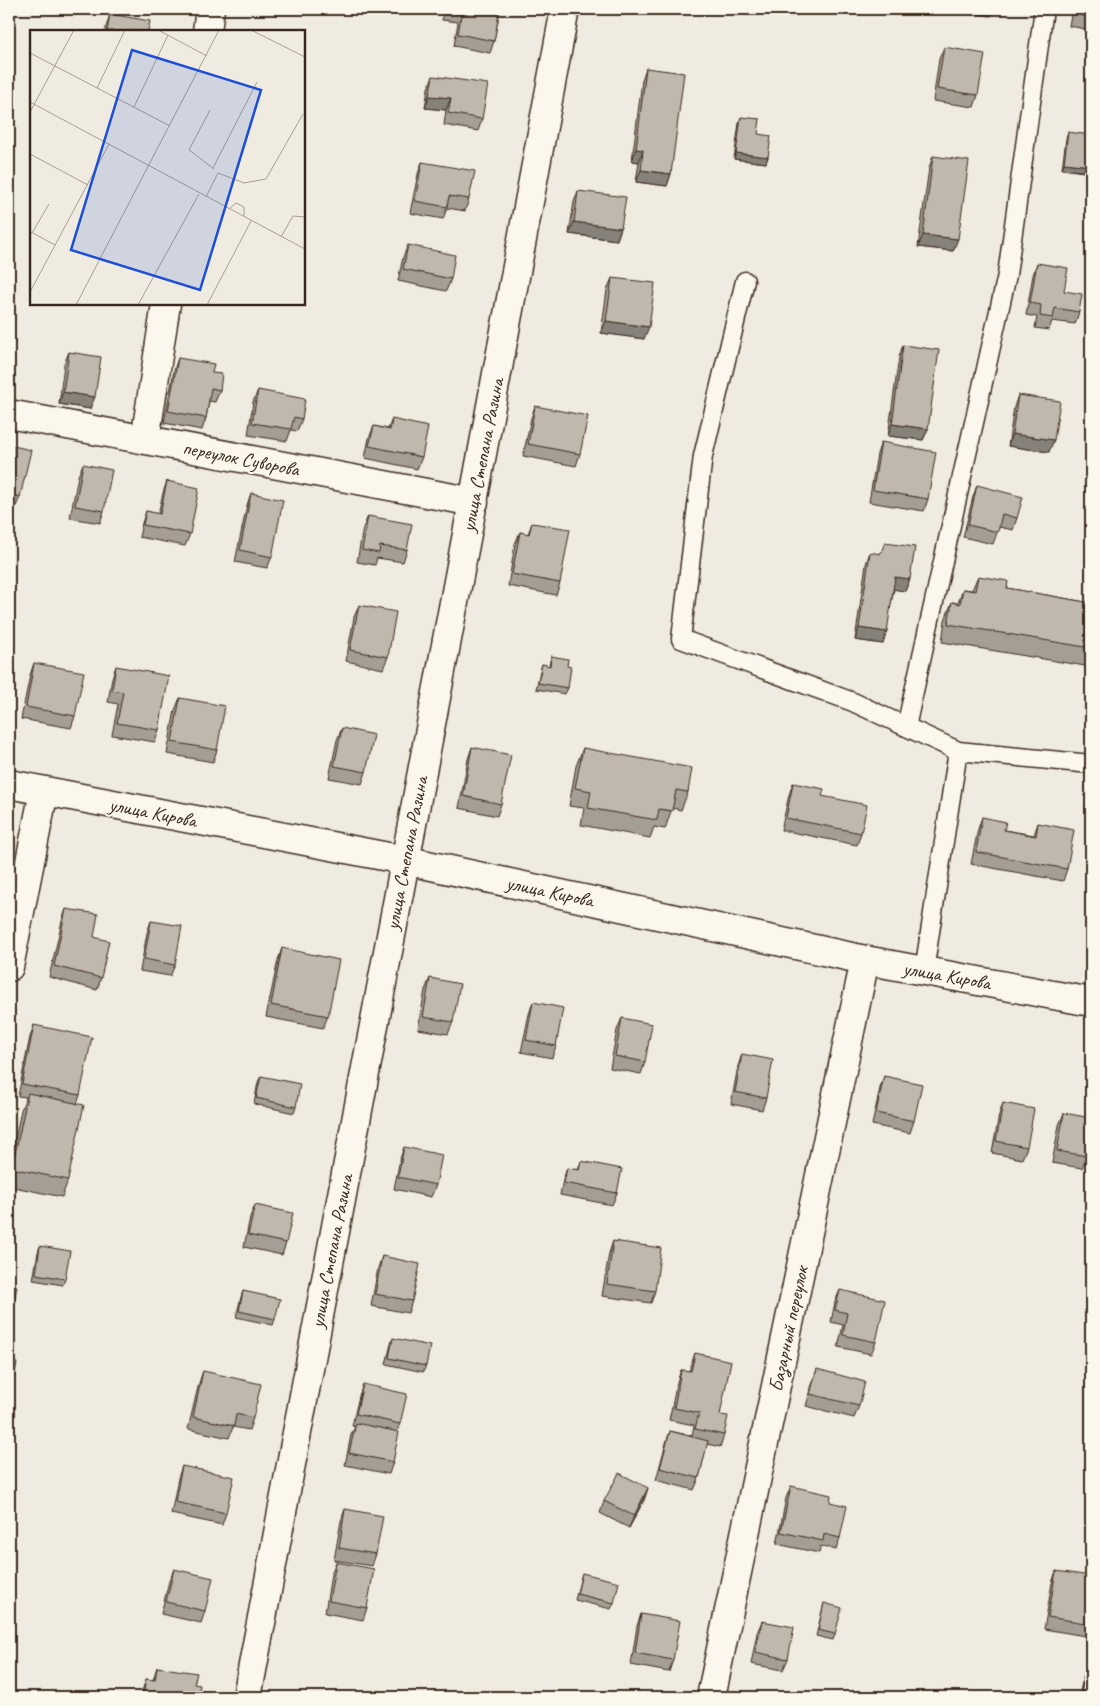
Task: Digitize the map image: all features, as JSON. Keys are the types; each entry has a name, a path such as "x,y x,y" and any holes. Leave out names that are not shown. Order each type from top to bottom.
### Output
{"street":[{"path":"207,30 210,9"},
{"name":"улица Степана Разина","path":"247,1697 404,860 474,502 565,9"},
{"path":"145,440 166,305"},
{"name":"переулок Суворова","path":"9,414 474,502"},
{"name":"улица Кирова","path":"9,784 404,860 865,960 1091,1002"},
{"path":"9,967 44,791"},
{"name":"Базарный переулок","path":"711,1697 865,960"}],"lane":[{"path":"906,727 1007,276 1044,9"},
{"path":"745,281 702,456 681,639 853,702 958,751 1091,764"},
{"path":"924,971 958,751"}],"building":[{"path":"453,9 500,9 494,41 458,34 462,10"},
{"path":"1074,9 1091,9 1091,17 1073,14"},
{"path":"110,14 150,21 148,30 107,30"},
{"path":"944,47 985,54 978,95 937,89"},
{"path":"646,68 684,73 671,174 641,170 643,150 636,149"},
{"path":"433,76 488,84 482,119 448,113 451,98 429,96"},
{"path":"741,117 760,119 758,134 771,136 768,157 736,153"},
{"path":"1068,132 1091,135 1091,166 1064,163"},
{"path":"933,156 969,161 958,239 923,235"},
{"path":"422,162 475,171 469,199 449,196 447,207 415,201"},
{"path":"578,191 626,197 621,228 574,222"},
{"path":"408,245 455,255 451,279 403,269"},
{"path":"1037,263 1068,268 1064,291 1082,294 1079,312 1055,308 1053,318 1040,316 1041,305 1030,303"},
{"path":"612,278 655,283 649,327 606,321"},
{"path":"903,345 939,350 928,429 892,424"},
{"path":"69,352 101,357 95,397 63,392"},
{"path":"178,358 214,364 212,373 222,374 220,390 211,388 206,418 168,411"},
{"path":"258,390 305,399 302,419 294,417 291,429 252,423"},
{"path":"1018,395 1060,401 1054,440 1012,434"},
{"path":"535,406 588,416 580,454 528,444"},
{"path":"392,419 428,427 422,457 369,446 374,426 390,430"},
{"path":"881,442 936,452 928,499 873,490"},
{"path":"9,445 31,450 20,497 9,494"},
{"path":"83,464 112,470 104,511 75,506"},
{"path":"167,481 199,488 190,534 143,525 146,511 160,514"},
{"path":"977,485 1023,497 1017,518 1002,514 998,532 968,525"},
{"path":"251,493 283,500 272,557 240,550"},
{"path":"368,516 412,524 407,550 380,546 379,553 362,550"},
{"path":"532,523 570,529 560,583 512,574 520,532 529,534"},
{"path":"885,543 915,547 910,579 895,577 887,632 859,628 870,552 880,554"},
{"path":"978,576 1008,581 1007,588 1091,603 1091,648 948,624 952,602 960,604 963,589 975,591"},
{"path":"359,605 396,612 388,657 350,650"},
{"path":"551,656 568,659 567,666 571,667 568,688 538,683 542,664 550,666"},
{"path":"34,663 84,672 75,716 26,707"},
{"path":"116,666 169,676 159,730 117,723 123,692 112,690"},
{"path":"180,698 225,706 217,750 172,742"},
{"path":"342,728 374,735 366,772 334,766"},
{"path":"472,747 511,755 501,804 463,796"},
{"path":"583,748 692,768 688,792 676,790 672,811 659,809 657,820 588,808 591,791 575,788"},
{"path":"793,783 824,789 822,796 867,805 861,833 786,818"},
{"path":"982,817 1006,822 1004,830 1036,836 1038,823 1074,830 1067,869 976,852"},
{"path":"66,909 98,914 94,937 109,941 101,978 54,966"},
{"path":"151,921 182,926 175,965 144,959"},
{"path":"282,948 339,960 328,1016 271,1005"},
{"path":"430,978 460,984 453,1022 423,1017"},
{"path":"533,1002 563,1008 556,1046 526,1040"},
{"path":"622,1018 652,1024 645,1062 615,1056"},
{"path":"34,1025 92,1037 80,1095 22,1084"},
{"path":"742,1054 773,1060 766,1098 735,1092"},
{"path":"261,1076 300,1084 296,1107 256,1098"},
{"path":"884,1076 922,1084 914,1121 876,1113"},
{"path":"28,1093 84,1105 68,1180 12,1168"},
{"path":"1003,1103 1034,1109 1027,1147 996,1141"},
{"path":"1064,1113 1091,1118 1091,1133 1087,1156 1057,1151"},
{"path":"404,1147 442,1155 436,1185 398,1177"},
{"path":"581,1161 622,1169 617,1193 564,1183 567,1168 579,1170"},
{"path":"255,1205 293,1213 286,1243 248,1235"},
{"path":"613,1241 661,1248 655,1291 607,1284"},
{"path":"40,1246 70,1251 65,1279 36,1274"},
{"path":"382,1256 420,1264 412,1301 375,1294"},
{"path":"9,1284 17,1286 12,1313 9,1313"},
{"path":"840,1290 885,1300 876,1342 843,1335 847,1313 835,1310"},
{"path":"243,1291 280,1299 275,1319 239,1311"},
{"path":"393,1338 430,1346 426,1366 389,1358"},
{"path":"695,1353 731,1361 720,1415 728,1416 724,1435 695,1429 699,1413 674,1408 681,1370 691,1371"},
{"path":"9,1362 17,1363 11,1393 9,1393"},
{"path":"817,1369 865,1382 859,1406 810,1394"},
{"path":"203,1371 261,1384 253,1418 236,1414 234,1426 193,1417"},
{"path":"363,1384 407,1394 400,1424 356,1414"},
{"path":"356,1423 399,1432 393,1462 349,1453"},
{"path":"670,1431 708,1441 699,1478 660,1468"},
{"path":"182,1466 234,1477 226,1513 175,1502"},
{"path":"619,1473 648,1488 634,1516 604,1501"},
{"path":"791,1486 831,1495 830,1502 847,1506 840,1538 824,1534 823,1541 781,1532"},
{"path":"345,1509 383,1516 376,1554 339,1548"},
{"path":"336,1562 374,1569 367,1608 329,1601"},
{"path":"174,1569 213,1578 205,1611 166,1602"},
{"path":"1056,1571 1091,1576 1091,1624 1048,1617"},
{"path":"582,1573 619,1582 614,1603 577,1594"},
{"path":"824,1603 842,1608 835,1634 818,1630"},
{"path":"641,1614 680,1621 673,1660 635,1653"},
{"path":"762,1621 794,1627 788,1659 755,1652"},
{"path":"1087,1665 1091,1665 1091,1681 1084,1680"},
{"path":"157,1667 197,1673 194,1684 200,1685 198,1697 143,1697 146,1679 155,1680"}]}
